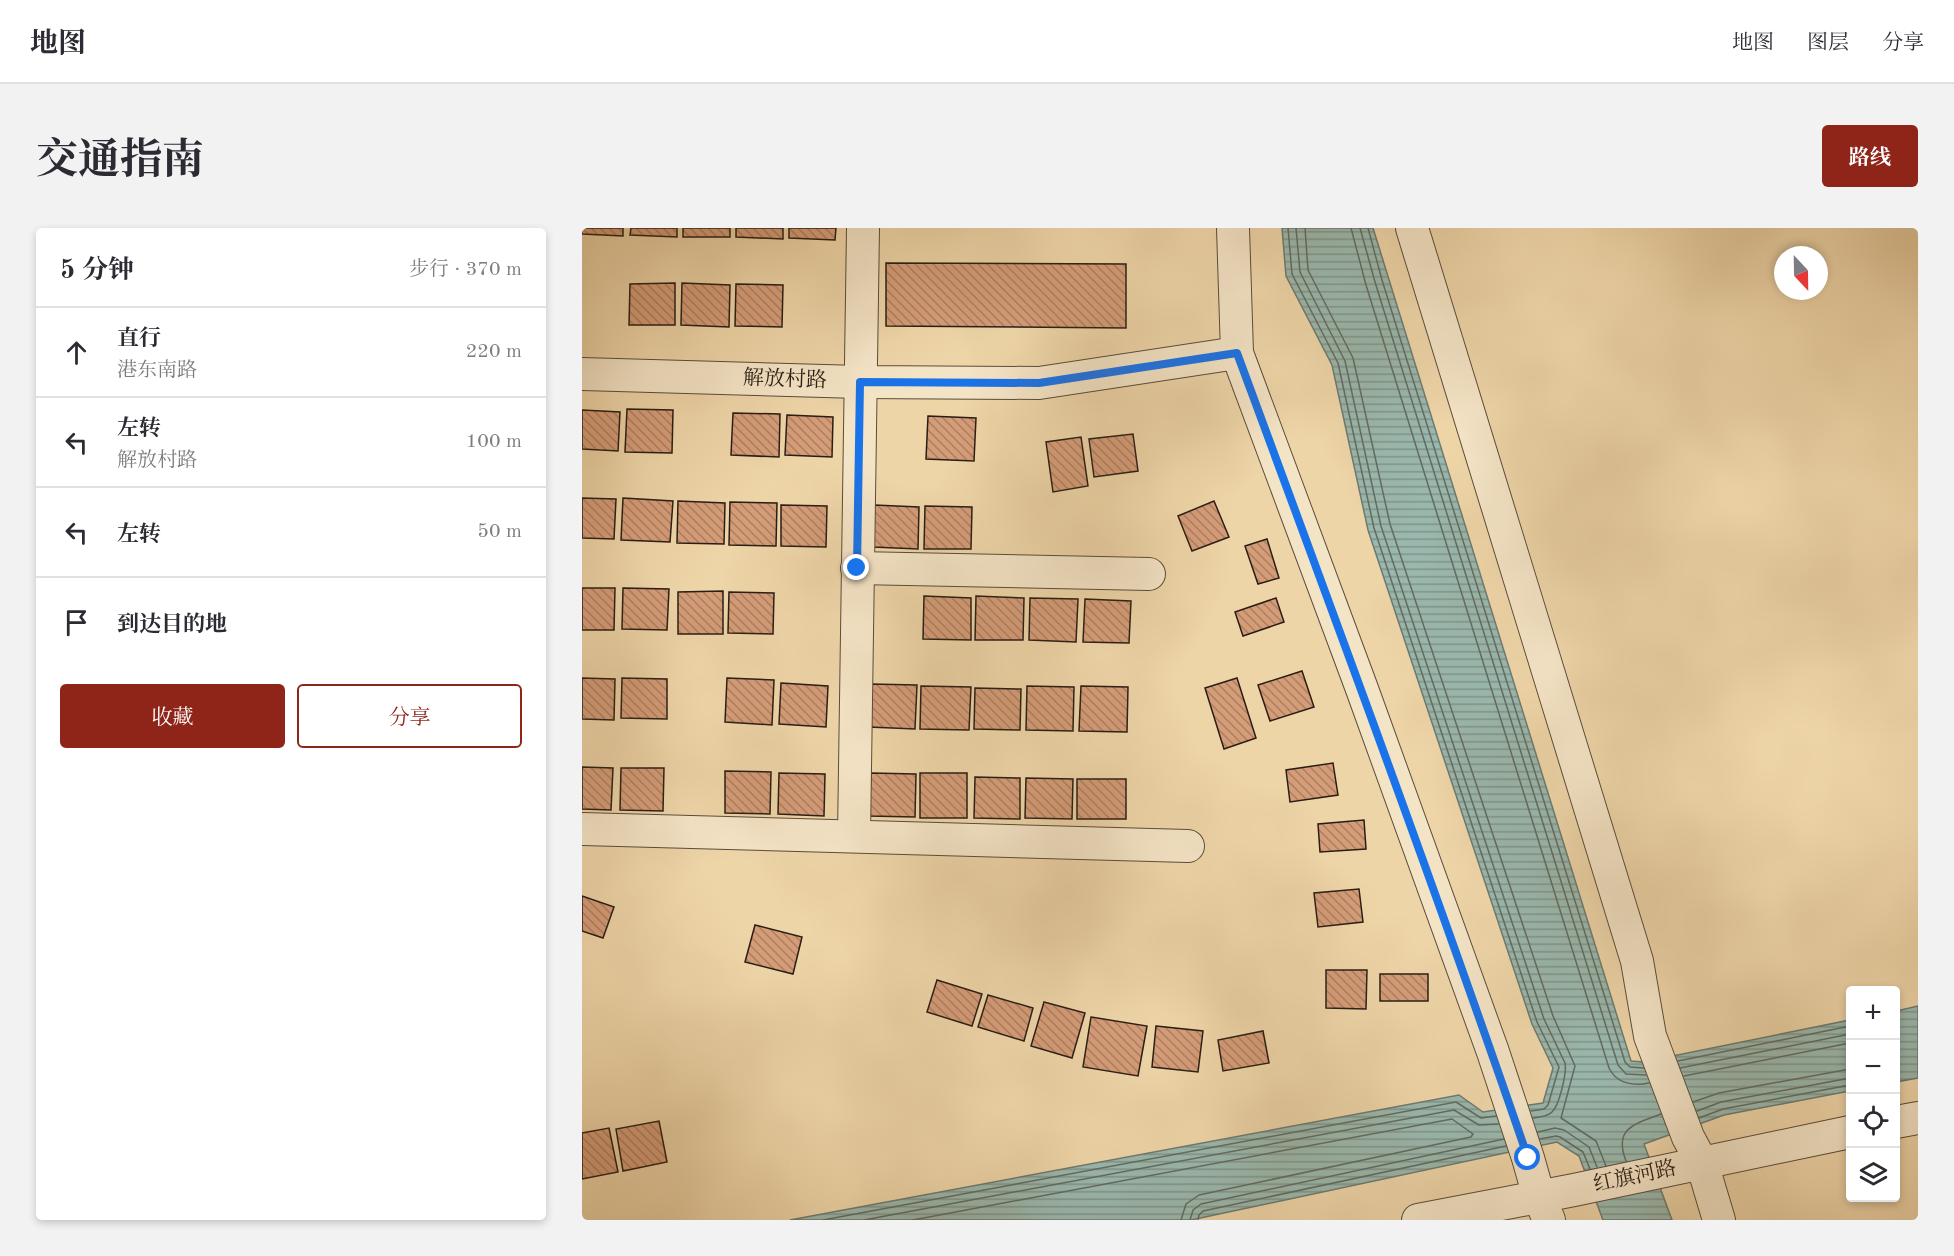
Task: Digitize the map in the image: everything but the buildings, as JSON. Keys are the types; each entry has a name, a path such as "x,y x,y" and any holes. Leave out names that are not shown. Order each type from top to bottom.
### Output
{"street":[{"path":"854,836 863,228"},
{"path":"1233,228 1237,353 1366,700 1498,1070 1544,1208"},
{"path":"1412,228 1637,961 1650,1036 1695,1150 1719,1220"},
{"name":"解放村路","path":"582,374 860,382 1039,383 1237,353"},
{"path":"857,568 1149,574"},
{"path":"582,829 1188,846"},
{"path":"1900,1121 1918,1118"},
{"name":"红旗河路","path":"1418,1220 1544,1208 1574,1190 1670,1170 1695,1150 1846,1133"}],"water":[{"path":"1282,228 1373,228 1631,1061 1643,1062 1846,1021 1846,1092 1724,1115 1644,1144 1672,1220 1603,1220 1579,1156 1557,1142 1191,1220 790,1220 1459,1095 1483,1112 1543,1103 1553,1068 1532,1024 1368,530 1332,365 1286,276"},
{"path":"1918,1006 1918,1078 1900,1081 1900,1040 1900,1010"}],"route":[{"path":"857,568 860,382 1039,383 1237,353 1362,689 1493,1052 1528,1158"}]}
